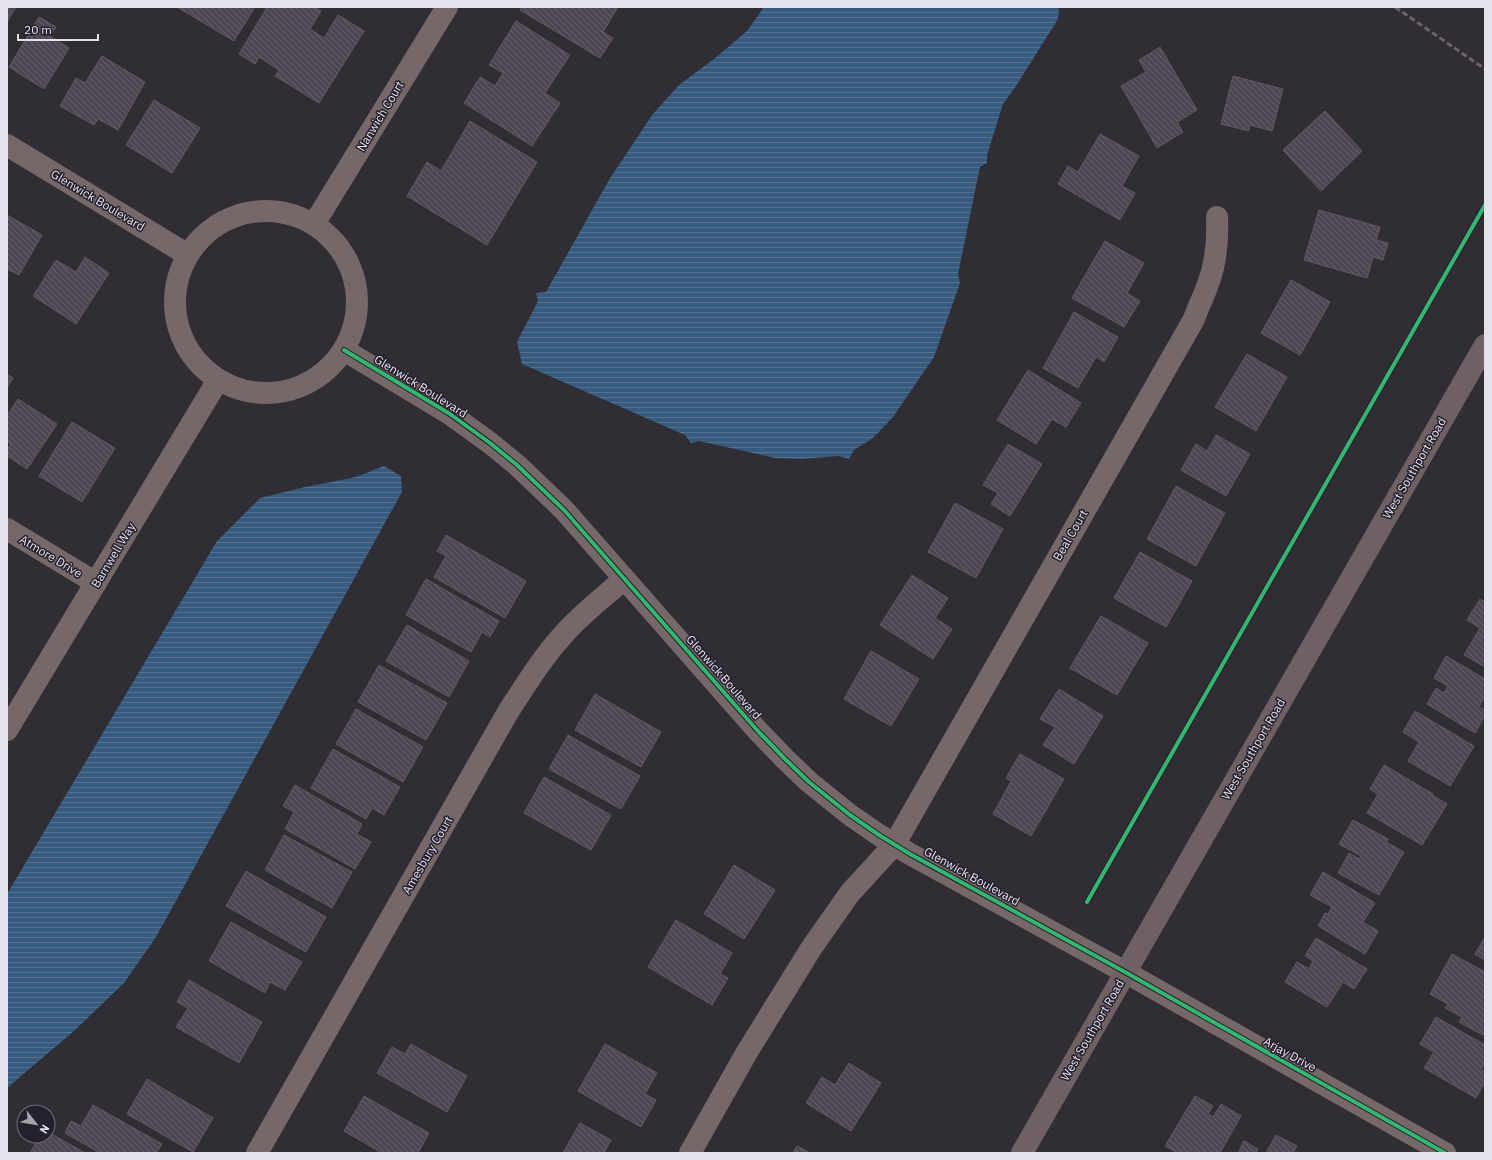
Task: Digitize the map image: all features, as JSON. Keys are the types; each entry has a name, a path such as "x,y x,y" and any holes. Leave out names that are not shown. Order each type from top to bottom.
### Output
{"main road":[{"name":"West Southport Road","path":"1022,1153 1485,345"}],"street":[{"name":"Nanwich Court","path":"314,224 442,9"},
{"name":"Glenwick Boulevard","path":"7,145 188,255"},
{"path":"272,211 294,215 314,224 340,248 355,280 358,304 352,333 344,350 332,366 324,373 307,384 288,391 257,393 237,389 218,380 209,374 194,358 188,350 179,329 175,308 176,291 179,275 188,255 194,246 210,230 229,219 250,212 272,211"},
{"name":"Beal Court","path":"690,1153 747,1052 812,947 850,893 894,845 1194,319 1209,283 1215,257 1217,217"},
{"name":"Glenwick Boulevard","path":"344,350 450,414 517,465 564,510 757,730 784,758 837,805 894,845 1125,972"},
{"name":"Barnwell Way","path":"7,730 218,380"},
{"name":"Atmore Drive","path":"7,529 96,583"},
{"name":"Amesbury Court","path":"257,1153 527,681 562,635 586,611 624,579"},
{"name":"Arjay Drive","path":"1125,972 1445,1153"}],"water":[{"path":"764,7 1056,7 1059,9 1058,19 1003,104 987,155 987,163 980,167 958,274 960,283 934,357 893,417 873,438 854,450 849,459 839,456 801,459 775,458 699,441 691,443 685,435 522,364 517,342 538,301 536,293 546,292 609,180 652,115 679,85 714,59 747,31"},
{"path":"384,466 401,476 402,492 156,937 124,983 74,1031 7,1088 7,894 217,541 260,498 356,477"}],"building":[{"path":"7,7 16,7 7,22"},
{"path":"177,7 255,7 234,41"},
{"path":"267,7 314,7 321,11 310,29 324,38 338,15 364,31 319,103 275,76 279,70 259,57 255,64 239,54"},
{"path":"522,7 618,7 603,32 613,38 600,58 520,10"},
{"path":"39,17 56,27 50,36 69,48 44,89 9,67"},
{"path":"516,21 570,55 545,93 560,103 532,146 464,103 480,77 495,86 503,73 489,65"},
{"path":"1160,47 1197,110 1177,122 1183,132 1157,148 1121,86 1146,72 1139,60"},
{"path":"102,56 145,82 118,130 98,119 94,125 60,106 76,78 85,83"},
{"path":"1233,76 1283,89 1272,131 1250,125 1249,131 1221,124"},
{"path":"154,100 200,128 172,173 126,145"},
{"path":"1325,111 1362,151 1321,191 1283,150"},
{"path":"470,121 537,162 487,245 407,196 427,162 441,171"},
{"path":"1100,134 1139,156 1122,186 1135,193 1120,220 1058,184 1068,166 1078,172"},
{"path":"1319,210 1380,227 1376,240 1388,243 1383,260 1373,257 1367,278 1304,260"},
{"path":"7,215 42,235 19,275 7,269"},
{"path":"1105,241 1144,263 1127,293 1140,301 1124,327 1072,298"},
{"path":"85,257 109,273 76,324 33,296 56,260 76,272"},
{"path":"1291,280 1330,302 1300,355 1261,333"},
{"path":"1074,312 1118,337 1104,362 1096,357 1078,388 1043,368"},
{"path":"1247,354 1287,377 1256,431 1215,407"},
{"path":"1028,370 1081,403 1066,427 1052,419 1036,444 997,420"},
{"path":"7,374 13,378 7,388"},
{"path":"18,399 57,424 27,469 7,456 7,450 11,444 7,442 7,416"},
{"path":"72,422 115,448 82,502 39,476"},
{"path":"1216,435 1250,454 1226,496 1181,470 1196,444 1207,451"},
{"path":"1008,444 1042,464 1010,516 991,504 998,493 983,485"},
{"path":"1176,486 1225,513 1196,566 1147,539"},
{"path":"955,503 1003,529 976,578 928,552"},
{"path":"446,535 526,581 505,618 434,577 446,556 437,551"},
{"path":"1140,552 1192,581 1166,627 1114,598"},
{"path":"912,575 948,598 935,618 952,629 933,659 880,625"},
{"path":"426,579 499,621 490,637 482,632 471,652 406,615"},
{"path":"1480,599 1485,602 1485,667 1464,655 1480,628 1467,620"},
{"path":"1101,616 1148,643 1117,695 1070,668"},
{"path":"407,625 469,661 449,697 386,661"},
{"path":"871,651 919,679 891,726 844,699"},
{"path":"1446,656 1485,679 1485,696 1479,707 1485,710 1485,715 1475,733 1427,704 1436,688 1444,693 1448,686 1434,678"},
{"path":"379,665 447,703 426,740 358,702"},
{"path":"1059,689 1103,716 1074,764 1043,745 1055,727 1040,719"},
{"path":"595,694 661,732 641,767 575,730"},
{"path":"356,709 423,747 403,782 336,744"},
{"path":"1415,711 1474,746 1450,786 1408,761 1419,742 1403,732"},
{"path":"568,735 640,776 621,809 549,769"},
{"path":"333,749 400,787 384,815 372,808 366,819 311,788"},
{"path":"1020,754 1064,779 1031,836 993,814 1011,781 1006,778"},
{"path":"1384,765 1447,804 1422,845 1367,813 1378,794 1370,789"},
{"path":"544,777 611,815 591,850 524,813"},
{"path":"295,785 362,824 357,834 371,842 355,869 285,829 294,812 283,806"},
{"path":"1353,820 1388,839 1386,842 1404,852 1379,895 1338,873 1349,853 1359,859 1361,856 1339,844"},
{"path":"284,835 352,872 332,908 265,870"},
{"path":"734,865 775,890 744,939 704,914"},
{"path":"246,871 326,917 306,952 226,906"},
{"path":"1323,872 1375,903 1363,922 1378,931 1365,954 1318,926 1325,913 1328,914 1332,907 1310,895"},
{"path":"676,920 732,953 720,974 728,978 712,1005 648,967"},
{"path":"231,922 302,962 285,990 270,982 265,993 209,961"},
{"path":"1485,937 1485,960 1475,954"},
{"path":"1316,938 1367,969 1354,989 1343,982 1327,1007 1285,982 1297,962 1309,969 1313,961 1305,956"},
{"path":"1452,954 1485,972 1485,1036 1459,1022 1462,1017 1445,1008 1448,1004 1430,994"},
{"path":"189,980 262,1022 239,1063 176,1027 188,1008 177,1002"},
{"path":"1436,1017 1485,1045 1485,1063 1481,1070 1485,1072 1485,1082 1476,1098 1424,1068 1434,1052 1420,1044"},
{"path":"411,1044 467,1076 447,1112 377,1073 392,1047 405,1054"},
{"path":"605,1044 657,1073 645,1094 656,1100 641,1127 578,1091"},
{"path":"849,1063 881,1083 851,1131 806,1103 822,1077 835,1085"},
{"path":"147,1079 213,1118 193,1152 127,1114"},
{"path":"364,1096 429,1133 418,1153 382,1153 344,1131"},
{"path":"1195,1096 1213,1106 1208,1114 1213,1117 1221,1104 1241,1116 1220,1153 1198,1153 1193,1150 1191,1153 1178,1153 1165,1146"},
{"path":"93,1105 162,1144 156,1153 100,1153 65,1133 71,1121 81,1126"},
{"path":"580,1123 611,1140 604,1153 563,1153"},
{"path":"1276,1135 1297,1146 1293,1153 1266,1153"},
{"path":"56,1137 85,1153 30,1153 35,1144 56,1144"},
{"path":"1244,1141 1258,1149 1256,1153 1238,1153"},
{"path":"797,1146 810,1153 793,1153"}],"railway":[{"path":"1395,7 1485,69"}],"cycle path":[{"path":"1087,902 1485,205"},
{"path":"344,350 450,414 517,465 564,510 757,730 809,782 850,815 910,854 1125,972 1445,1153"}]}
